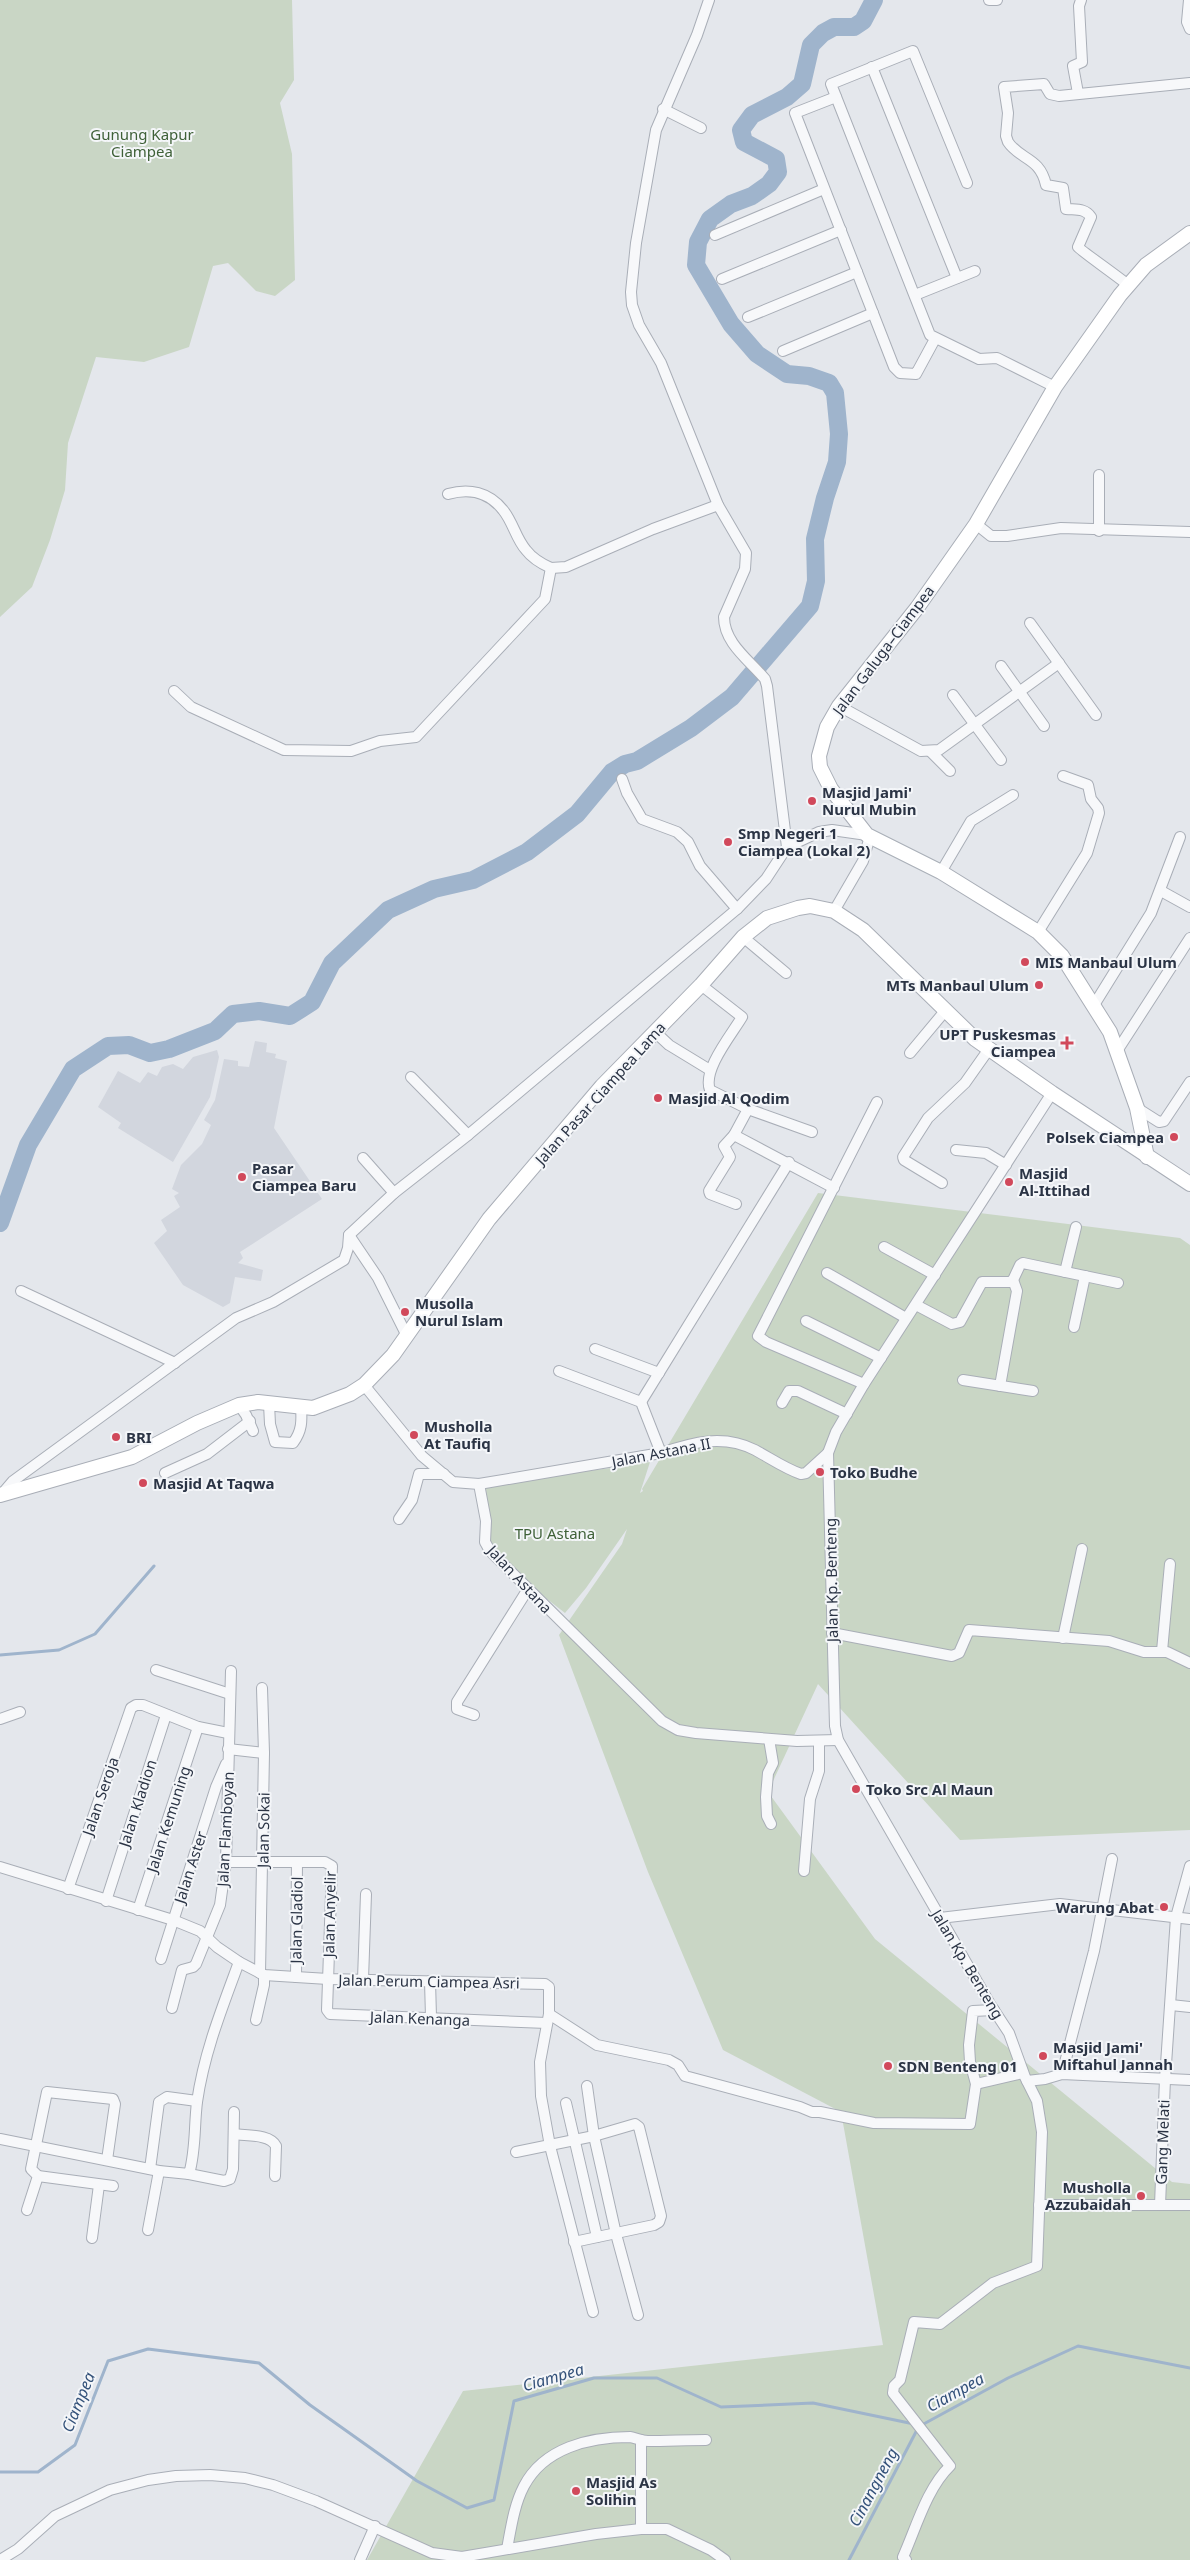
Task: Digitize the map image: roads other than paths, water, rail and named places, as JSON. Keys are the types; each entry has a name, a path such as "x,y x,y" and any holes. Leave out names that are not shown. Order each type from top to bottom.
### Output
{"main road":[{"name":"Jalan Galuga–Ciampea","path":"1147,1157 1137,1108 1118,1050 1094,1005 1062,956 1038,932 941,872 868,836 840,804 820,767 820,746 827,727 839,706 917,608 976,524 1055,387 1128,285 1146,265 1190,234"},
{"name":"Jalan Pasar Ciampea Lama","path":"1,1495 56,1481 132,1457 198,1423 239,1406 258,1402 313,1408 327,1404 364,1385 386,1363 407,1336 489,1219 602,1086 701,984 743,936 767,918 798,908 810,906 834,911 863,930 945,1012 989,1049 1147,1157 1190,1184"}],"street":[{"path":"709,0 682,71 663,109 656,130 636,243 632,305 639,325 661,363 718,505 746,553 745,568 724,617 724,625 728,638 765,679 769,694 788,847"},
{"path":"989,0 997,0"},
{"path":"1078,93 1073,66 1082,62 1079,6 1081,0"},
{"path":"1189,0 1187,22 1190,29"},
{"path":"967,182 914,51 831,84 930,335 979,359 997,358 1055,387"},
{"path":"872,68 956,278"},
{"path":"1128,285 1100,262 1079,249 1091,217 1089,214 1085,211 1066,209 1063,188 1046,184 1044,176 1037,166 1011,146 1006,136 1008,113 1004,87 1038,83 1044,84 1050,94 1059,96 1190,83"},
{"path":"836,97 795,113 894,367 900,373 916,374 936,339"},
{"path":"663,109 701,128"},
{"path":"715,235 824,189"},
{"path":"722,280 840,230"},
{"path":"915,295 975,271"},
{"path":"748,317 857,272"},
{"path":"783,351 873,313"},
{"path":"1099,475 1099,531"},
{"path":"448,494 464,490 476,491 490,499 503,510 526,550 550,568 566,567 653,529 718,505"},
{"path":"976,524 991,536 1007,536 1027,531 1060,528 1099,531 1190,532"},
{"path":"174,691 191,708 284,750 351,751 380,741 416,737 545,599 550,568"},
{"path":"1030,623 1096,715"},
{"path":"839,706 921,751 939,750 1059,663"},
{"path":"1001,666 1044,726"},
{"path":"953,695 1001,760"},
{"path":"930,751 950,771"},
{"path":"1038,932 1087,853 1099,810 1091,800 1088,785 1063,776"},
{"path":"622,779 627,793 642,819 677,832 688,842 700,866 737,909"},
{"path":"941,872 971,821 1013,795"},
{"path":"1,1495 13,1481 236,1318 273,1302 344,1260 349,1236 394,1193 468,1135 737,909 766,879 788,847 819,832 832,830 868,836 863,861 834,911"},
{"path":"1094,1005 1151,913 1180,837"},
{"path":"1160,891 1190,907"},
{"path":"743,936 786,973"},
{"path":"1118,1050 1190,938"},
{"path":"701,984 745,1013 710,1070 707,1084 710,1090 748,1109 812,1132"},
{"path":"910,1053 945,1012"},
{"path":"654,1031 669,1045 710,1070"},
{"path":"942,1183 904,1160 903,1156 928,1118 964,1083 989,1049"},
{"path":"412,1077 468,1135"},
{"path":"1137,1108 1159,1122 1164,1121 1190,1082"},
{"name":"Jalan Kp. Benteng","path":"906,2560 903,2557 930,2496 944,2472 950,2466 893,2393 894,2386 900,2380 914,2322 940,2324 994,2284 1038,2266 1038,2205 1042,2132 1037,2101 1025,2077 1009,2032 940,1918 838,1740 835,1726 828,1453 836,1432 864,1384 1052,1093"},
{"path":"864,1384 766,1342 758,1336 877,1102"},
{"path":"736,1204 709,1192 730,1158 724,1146 734,1135 748,1109"},
{"path":"734,1135 789,1162 834,1188"},
{"path":"956,1150 986,1153 1006,1165"},
{"path":"363,1158 394,1193"},
{"path":"640,1402 789,1162"},
{"path":"1065,1272 1076,1227"},
{"path":"349,1236 378,1278 407,1336"},
{"path":"884,1247 935,1275"},
{"path":"1000,1386 1017,1291 1013,1280 1018,1268 1023,1264 1118,1284"},
{"path":"827,1273 906,1318"},
{"path":"1074,1327 1085,1276"},
{"path":"916,1305 952,1324 956,1324 960,1322 982,1282 1006,1283 1013,1280"},
{"path":"21,1291 175,1363"},
{"path":"806,1321 881,1358"},
{"path":"595,1349 659,1373"},
{"path":"559,1371 640,1402 661,1453"},
{"path":"963,1380 1034,1391"},
{"path":"364,1385 422,1456 453,1482 479,1484"},
{"path":"782,1404 789,1391 798,1391 847,1414"},
{"path":"269,1404 270,1424 275,1442 294,1443 302,1425 300,1407"},
{"path":"165,1473 208,1454 251,1426 239,1406"},
{"name":"Jalan Astana II","path":"479,1484 661,1453 687,1444 723,1440 736,1442 800,1474 806,1473 828,1453"},
{"path":"399,1519 412,1500 419,1474 444,1474"},
{"name":"Jalan Astana","path":"479,1484 485,1512 485,1542 490,1551 662,1721 678,1730 696,1733 768,1739 838,1740"},
{"path":"1063,1638 1082,1549"},
{"path":"1162,1652 1170,1564"},
{"path":"474,1715 456,1709 457,1702 528,1589"},
{"path":"832,1633 952,1656 959,1653 969,1630 1109,1641 1144,1652 1172,1653 1190,1664"},
{"path":"156,1670 230,1694"},
{"name":"Jalan Flamboyan","path":"172,2008 182,1970 194,1966 220,1905 226,1862 231,1672"},
{"name":"Jalan Sokai","path":"256,2020 264,1985 262,1974 264,1752 262,1688"},
{"name":"Jalan Seroja","path":"68,1889 131,1708 136,1705 143,1705 166,1715"},
{"path":"0,1719 20,1712"},
{"path":"166,1715 198,1727 228,1733"},
{"name":"Jalan Kladion","path":"108,1896 166,1715"},
{"name":"Jalan Kemuning","path":"138,1910 198,1727"},
{"path":"768,1739 773,1763 768,1773 766,1797 767,1816 771,1824"},
{"path":"804,1871 810,1799 819,1771 819,1741"},
{"path":"228,1754 264,1752"},
{"name":"Jalan Aster","path":"161,1959 228,1754"},
{"path":"1062,2074 1094,1950 1112,1860"},
{"name":"Jalan Anyelir","path":"226,1862 325,1862 332,1866 328,1979"},
{"name":"Jalan Gladiol","path":"296,1977 297,1862"},
{"name":"Gang Melati","path":"1160,2205 1165,2079 1176,1917 1190,1866"},
{"name":"Jalan Perum Ciampea Asri","path":"0,1867 68,1889 108,1896 138,1910 173,1920 200,1931 217,1947 239,1962 262,1974 328,1979 545,1984 549,1987 548,2019 539,2079 550,2146 593,2312"},
{"path":"363,1979 366,1894"},
{"path":"940,1918 1060,1904 1190,1919"},
{"path":"190,2174 193,2162 197,2101 209,2044 239,1962"},
{"name":"Jalan Kenanga","path":"328,1979 327,2010 334,2016 548,2019"},
{"path":"430,1981 432,2017"},
{"path":"1171,2005 1190,2007"},
{"path":"548,2019 597,2045 669,2060 678,2066 685,2076 800,2107 812,2112 836,2115 855,2121 890,2124 970,2124 976,2084 968,2045 973,2011 994,2010"},
{"path":"976,2084 1025,2077 1045,2079 1062,2074 1190,2080"},
{"path":"587,2086 594,2136 616,2234 638,2315"},
{"path":"107,2160 115,2104 113,2099 47,2092 31,2169 38,2176 113,2186"},
{"path":"148,2230 155,2170 158,2102 167,2097 197,2101"},
{"path":"566,2103 597,2238"},
{"path":"0,2139 155,2170 190,2174 224,2181 230,2179 234,2112"},
{"path":"516,2152 594,2136 638,2124 661,2216 659,2222 654,2225 616,2234 574,2242"},
{"path":"234,2134 264,2138 274,2142 276,2146 275,2176"},
{"path":"27,2210 38,2176"},
{"path":"92,2238 99,2185"},
{"path":"1038,2205 1190,2205"},
{"path":"507,2549 523,2487 543,2461 565,2447 615,2438 706,2440"},
{"path":"641,2440 641,2528"},
{"path":"0,2560 18,2549 55,2516 110,2490 148,2480 176,2476 210,2475 254,2480 316,2500 432,2553 462,2557 641,2528 667,2529 710,2550 725,2560"},
{"path":"360,2560 375,2526"}],"waterway":[{"path":"0,1223 28,1145 73,1069 108,1046 129,1045 150,1053 169,1049 215,1031 233,1014 259,1011 290,1016 312,1002 332,963 388,910 434,889 473,880 527,852 577,814 612,772 625,764 637,761 691,728 732,697 810,606 816,581 815,539 825,498 837,462 839,434 835,393 829,383 809,376 787,374 757,354 731,324 696,265 698,242 710,219 731,204 752,196 769,184 778,172 776,159 744,142 741,130 752,115 787,97 802,84 811,45 823,33 834,27 854,27 863,21 874,0"},
{"path":"0,1655 59,1650 95,1634 154,1566"},
{"name":"Ciampea","path":"920,2426 1008,2378 1078,2346 1190,2368"},
{"name":"Ciampea","path":"0,2472 38,2472 75,2445 108,2361 148,2349 259,2363 310,2405 417,2481 467,2508 494,2500 514,2401 594,2378 657,2378 721,2407 813,2403 914,2424"},
{"name":"Cinangneng","path":"849,2560 918,2428"}],"place":[{"name":"Masjid Jami' Nurul Mubin","path":"812,801"},
{"name":"Smp Negeri 1 Ciampea (Lokal 2)","path":"728,842"},
{"name":"MIS Manbaul Ulum","path":"1025,962"},
{"name":"MTs Manbaul Ulum","path":"1039,985"},
{"name":"UPT Puskesmas Ciampea","path":"1067,1043"},
{"name":"Masjid Al Qodim","path":"658,1098"},
{"name":"Polsek Ciampea","path":"1174,1137"},
{"name":"Pasar Ciampea Baru","path":"242,1177"},
{"name":"Masjid Al-Ittihad","path":"1009,1182"},
{"name":"Musolla Nurul Islam","path":"405,1312"},
{"name":"Musholla At Taufiq","path":"414,1435"},
{"name":"BRI","path":"116,1437"},
{"name":"Toko Budhe","path":"820,1472"},
{"name":"Masjid At Taqwa","path":"143,1483"},
{"name":"Toko Src Al Maun","path":"856,1789"},
{"name":"Warung Abat","path":"1164,1907"},
{"name":"Masjid Jami' Miftahul Jannah","path":"1043,2056"},
{"name":"SDN Benteng 01","path":"888,2066"},
{"name":"Musholla Azzubaidah","path":"1141,2196"},
{"name":"Masjid As Solihin","path":"576,2491"}],"park label":[{"name":"Gunung Kapur Ciampea","path":"142,142"},
{"name":"TPU Astana","path":"555,1533"}]}
